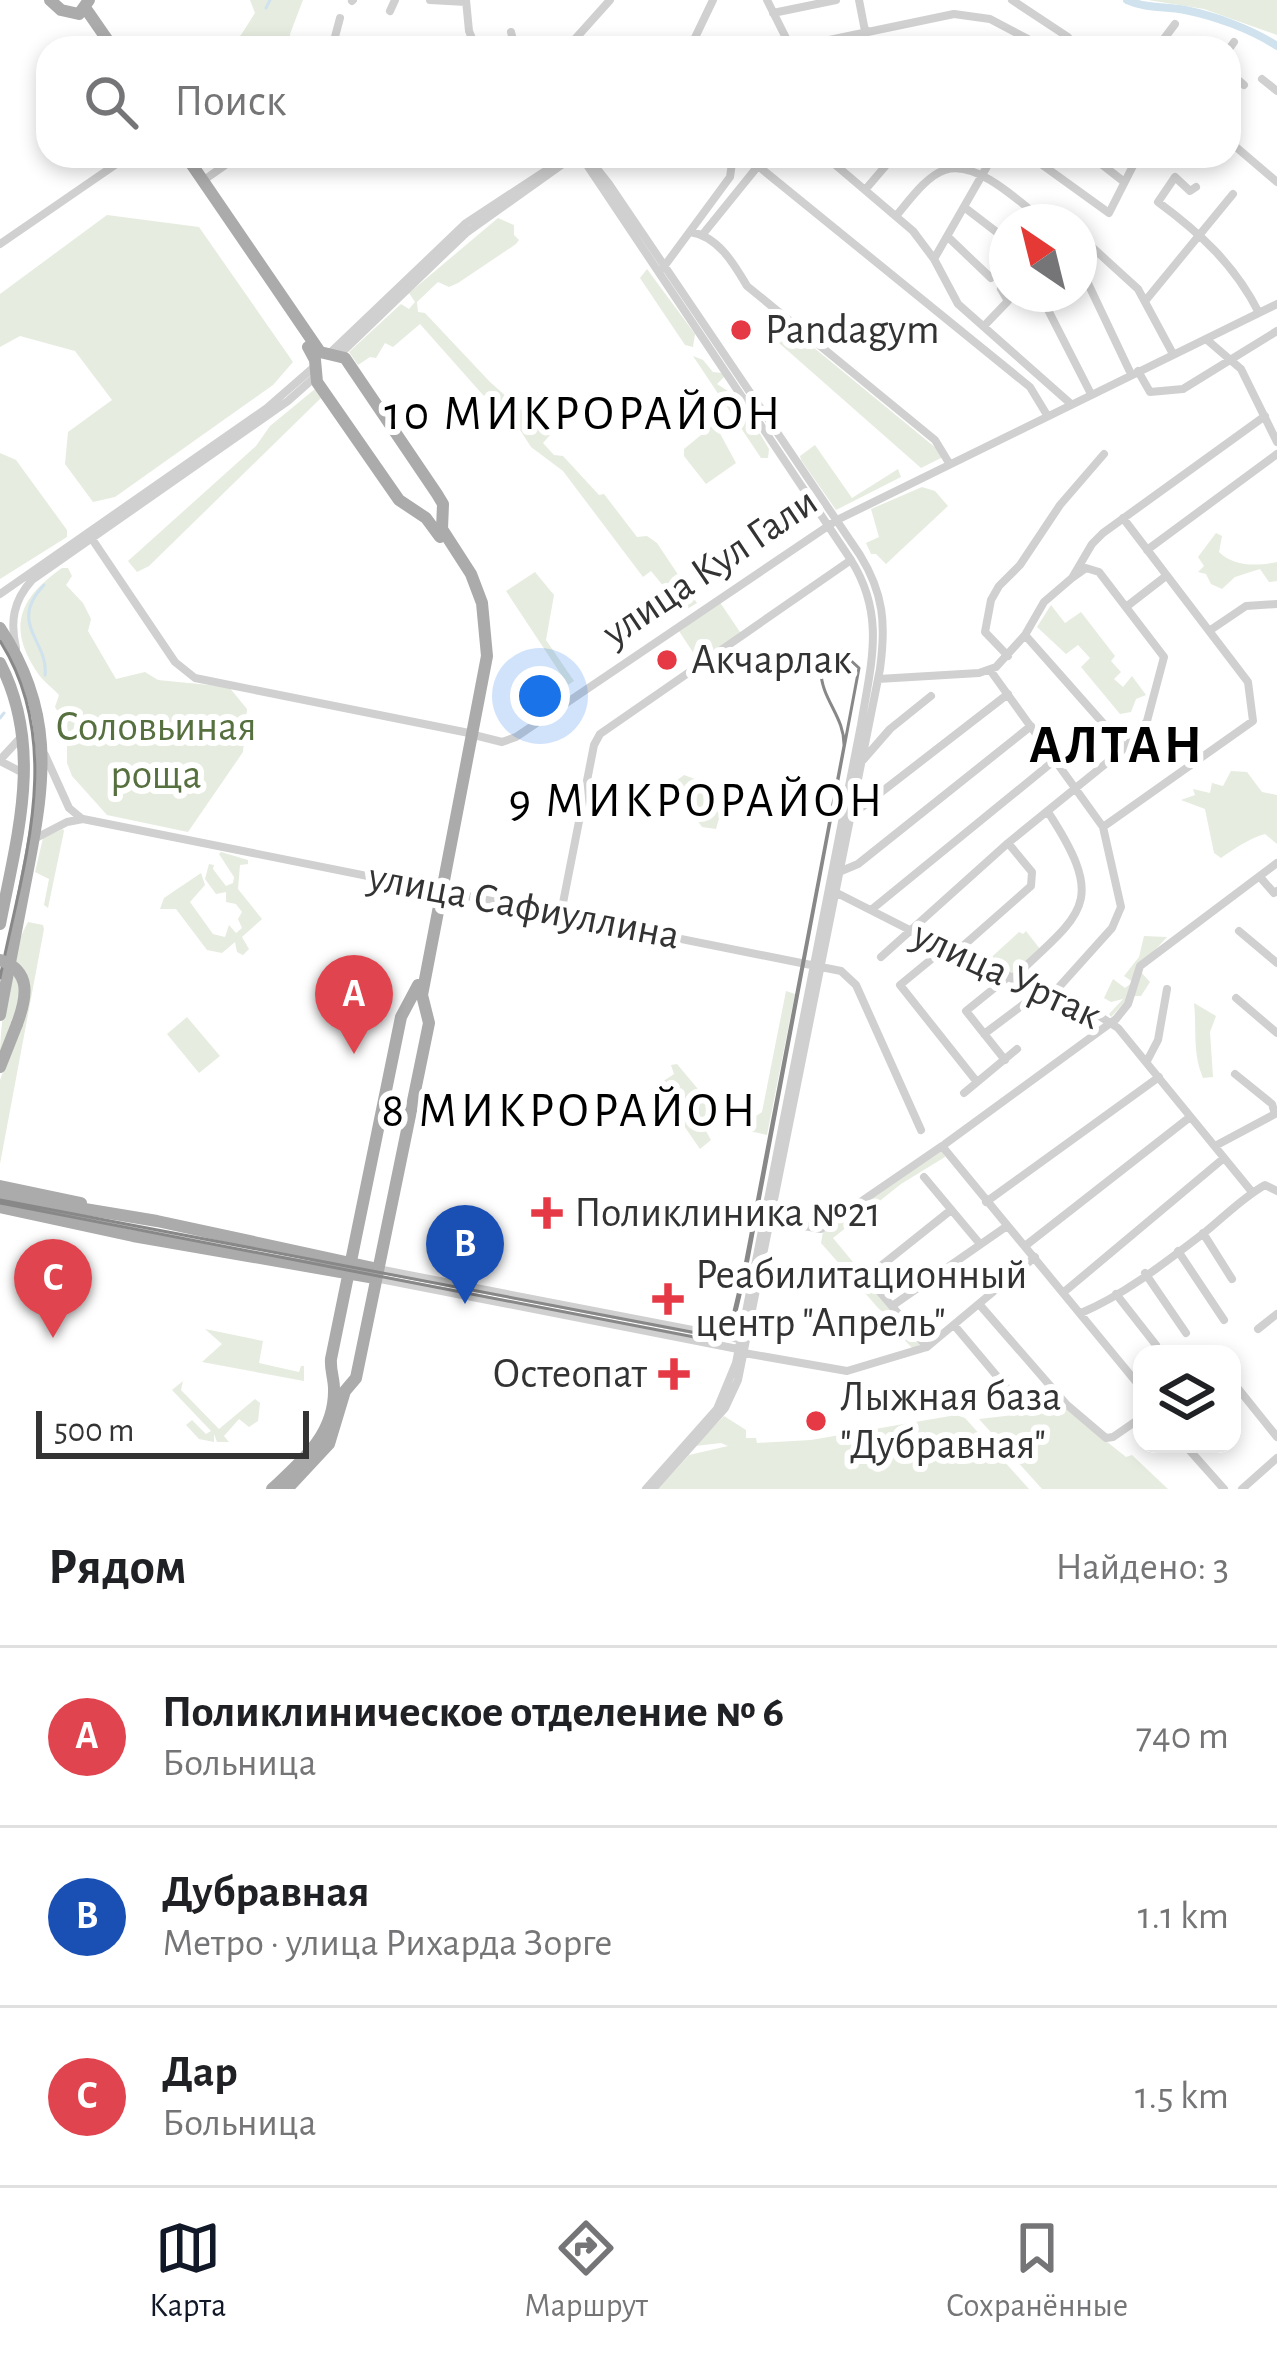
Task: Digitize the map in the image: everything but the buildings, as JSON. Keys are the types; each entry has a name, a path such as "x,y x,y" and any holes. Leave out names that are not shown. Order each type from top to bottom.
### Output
{"main road":[{"path":"50,0 61,10 86,7 102,36"},
{"path":"191,168 312,353 372,395 443,504 436,526"},
{"path":"192,168 319,350 396,496 436,526 467,579 481,624 472,734 422,995 429,1023 356,1378 346,1391 335,1433 322,1455 287,1489"},
{"path":"0,628 18,657 38,711 44,752 34,839 0,1015"},
{"path":"0,663 23,734 26,775 0,924"},
{"path":"272,1489 314,1449 328,1422 334,1390 331,1359 401,1017 416,994 441,888"},
{"path":"0,960 17,969 26,993 0,1067"},
{"path":"0,1191 68,1199 116,1215 376,1274"},
{"path":"0,1191 111,1230"},
{"path":"0,1209 68,1226 351,1269"},
{"path":"0,1209 116,1215"}],"street":[{"path":"390,11 395,0"},
{"path":"430,0 466,1 471,36"},
{"path":"578,36 610,0"},
{"path":"696,36 713,0"},
{"path":"767,0 785,36"},
{"path":"773,13 836,0"},
{"path":"859,0 867,36"},
{"path":"1012,0 1066,36"},
{"path":"841,36 954,14 991,19 1023,36"},
{"path":"335,36 340,18"},
{"path":"1166,36 1174,24"},
{"path":"511,32 512,36"},
{"path":"1262,79 1277,91"},
{"path":"1241,150 1277,182"},
{"path":"0,244 111,168"},
{"path":"202,181 221,168"},
{"path":"18,657 13,617 22,590 39,573 288,396 466,223 558,168"},
{"path":"589,168 606,186 879,588 884,625 878,679 816,964 743,1347"},
{"path":"662,269 730,177 731,168"},
{"path":"703,234 756,168"},
{"path":"760,168 1030,387 1047,415"},
{"path":"840,168 913,230 958,304 1071,404"},
{"path":"865,190 884,168"},
{"path":"896,216 943,170 952,168"},
{"path":"960,168 993,179 1023,204"},
{"path":"934,260 987,168"},
{"path":"1047,168 1109,213 1131,168"},
{"path":"1107,168 1124,181"},
{"path":"1196,187 1190,191 1174,177 1157,202 1200,234 1242,280 1258,313"},
{"path":"1146,300 1233,194"},
{"path":"964,207 989,226"},
{"path":"690,232 703,234 729,256 748,286 935,440 949,463"},
{"path":"948,237 989,276"},
{"path":"1097,251 1131,280 1146,300 1173,354"},
{"path":"1097,299 1150,392 1183,389 1277,331"},
{"name":"улица Кул Гали","path":"90,536 176,662 195,678 502,742 832,523 1277,304"},
{"path":"984,326 997,312"},
{"path":"1049,312 1091,394"},
{"path":"1206,339 1241,369 1277,442"},
{"path":"1072,578 1092,544 1265,416"},
{"path":"1008,656 985,632 991,600 1104,454"},
{"path":"1147,550 1277,454"},
{"path":"1103,827 1253,722 1248,682 1123,518"},
{"path":"650,1489 717,1408 743,1347 816,964 852,809 874,626 869,592 832,523"},
{"path":"0,594 90,536"},
{"name":"улица Кул Гали","path":"561,913 600,734 850,560"},
{"path":"878,679 990,670 1025,635 1044,602 1072,578 1093,568 1165,664 1147,721 1125,748 881,957"},
{"path":"1126,608 1166,576"},
{"path":"1209,632 1246,606 1277,604"},
{"path":"1025,635 1125,748"},
{"path":"984,1034 1045,994 1121,913 1103,827 990,670"},
{"path":"852,809 862,807 1008,694"},
{"path":"858,760 931,696"},
{"path":"839,872 858,864 1031,726"},
{"path":"23,734 0,761 26,775"},
{"path":"34,839 82,819 69,808 44,752"},
{"path":"871,910 1055,760"},
{"path":"1004,1060 966,1011 1074,920 1081,901 1080,865 1048,812"},
{"name":"улица Сафиуллина","path":"82,819 816,964 848,975 921,1130"},
{"path":"977,1082 900,985 1031,886 1032,872 1009,843"},
{"path":"770,1220 820,1229 944,1145 1116,1019 1128,1004 1140,966 1277,863"},
{"path":"1261,877 1277,891"},
{"name":"улица Уртак","path":"835,892 1108,1021 1252,1192"},
{"path":"1239,931 1277,963"},
{"path":"1146,1062 1158,1040 1167,989"},
{"path":"1236,998 1277,1033"},
{"path":"964,1093 1017,1049"},
{"path":"1215,1146 1276,1113 1272,1104 1235,1074"},
{"path":"986,1202 1159,1078"},
{"path":"1024,1246 1190,1117"},
{"path":"944,1145 1133,1378"},
{"path":"1064,1292 1224,1157"},
{"path":"924,1177 980,1244"},
{"path":"1081,1313 1178,1251 1252,1192 1265,1185 1277,1191"},
{"path":"927,1347 867,1277 951,1210"},
{"path":"892,1306 1007,1226"},
{"path":"1203,1233 1232,1279"},
{"path":"1178,1251 1224,1320"},
{"path":"376,1274 847,1371 927,1347 1035,1257"},
{"path":"1145,1273 1186,1334"},
{"path":"1116,1294 1156,1345"},
{"path":"979,1304 1066,1404 1106,1438 1133,1423"},
{"path":"1258,1329 1277,1314"},
{"path":"954,1325 1022,1406"},
{"path":"1241,1392 1277,1437"},
{"path":"1192,1453 1224,1489"},
{"path":"1241,1489 1277,1458"}],"green space":[{"path":"250,0 303,0 290,36 239,36 255,13"},
{"path":"1148,0 1277,0 1277,35 1204,9"},
{"path":"107,215 199,227 293,362 273,385 115,497 93,502 65,464 68,432 112,400 75,351 20,336 0,347 0,294"},
{"path":"498,218 514,225 516,244 458,283 449,287 438,282 417,302 418,312 425,313 490,382 550,435 543,443 554,455 563,456 599,495 604,494 637,537 647,536 657,543 697,603 684,611 651,571 643,577 563,471 531,447 502,402 483,395 420,324 393,347 385,343 376,358 358,365 349,352 401,304 409,309 415,302 409,293"},
{"path":"647,269 695,334 693,347 685,345 640,278"},
{"path":"796,333 942,453 941,458 921,468 779,343"},
{"path":"693,356 713,372 722,373 717,384 739,398 769,449 768,458 761,458"},
{"path":"315,389 321,398 149,566 137,572 128,561"},
{"path":"712,426 736,463 706,484 684,456 684,449"},
{"path":"815,445 852,498 898,469 901,477 836,510 801,460"},
{"path":"0,453 16,460 67,530 67,537 0,579"},
{"path":"922,487 935,491 948,506 886,564 871,554 866,543 879,537 871,509"},
{"path":"1216,533 1222,536 1219,552 1232,560 1254,565 1277,562 1277,581 1269,582 1260,569 1235,577 1222,589 1211,584 1206,574 1198,572 1204,566 1198,557"},
{"name":"Соловьиная роща","path":"62,568 68,568 72,576 66,585 83,603 91,619 88,631 116,679 145,672 158,680 229,687 247,709 243,752 188,832 107,815 72,776 67,763 67,727 55,707 59,695 29,658 20,628 27,603"},
{"path":"535,572 554,595 546,640 574,681 568,685 506,591"},
{"path":"719,601 742,635 700,663 677,628"},
{"path":"1051,605 1065,623 1081,612 1115,656 1111,661 1121,672 1114,679 1123,687 1132,676 1146,695 1136,699 1131,712 1120,714 1081,667 1090,658 1078,645 1066,654 1037,627"},
{"path":"1231,771 1247,772 1262,792 1277,795 1277,844 1265,834 1221,858 1214,853 1205,809 1181,800 1195,795 1193,789 1210,793 1212,783 1223,786"},
{"path":"684,775 695,779 720,815 716,829 702,827 677,792 676,781"},
{"path":"63,829 48,908 44,905 49,879 35,872 43,838"},
{"path":"221,852 248,860 240,865 238,889 262,919 242,937 249,949 243,955 235,942 222,953 207,950 176,909 160,909 164,898 201,873 205,885 190,902 213,934 225,937 229,925 236,933 242,928 238,919 242,912 236,904 226,902 226,892 216,894 205,879 209,864 226,886 233,883"},
{"path":"28,922 44,929 0,1164 0,1080 20,1025 0,1057 2,1025 11,969"},
{"path":"1026,931 1040,949 1012,976 985,963 1019,932"},
{"path":"1144,936 1167,937 1138,969 1150,982 1141,996 1130,996 1111,1017 1123,999 1111,1002 1104,998 1113,979 1125,988 1133,982 1124,976 1139,957"},
{"path":"786,991 795,994 767,1135 745,1130 743,1125 762,1112"},
{"path":"1194,1003 1216,1016 1210,1032 1213,1077 1203,1078 1200,1068"},
{"path":"187,1017 220,1056 199,1073 167,1034"},
{"path":"677,1064 718,1113 702,1124 711,1140 700,1149 660,1091 653,1095 653,1088 674,1074 671,1065"},
{"path":"938,1150 945,1157 901,1184 833,1238 921,1344 913,1349 897,1332 896,1322 821,1243 823,1232"},
{"path":"205,1329 263,1341 259,1363 299,1372 304,1366 304,1381 202,1362 222,1344"},
{"path":"183,1381 181,1390 219,1429 255,1399 260,1403 258,1421 249,1427 239,1419 224,1436 229,1442 217,1442 214,1434 214,1442 199,1439 186,1425 192,1420 206,1434 211,1431 172,1390"},
{"path":"1066,1409 1126,1457 1132,1455 1168,1489 1042,1489 979,1419"},
{"path":"956,1415 965,1418 1029,1489 658,1489 689,1455 728,1446 695,1446 724,1416 757,1443 811,1440"}],"waterway":[{"path":"266,8 270,0"},
{"path":"1127,0 1208,16 1277,46"},
{"path":"44,585 29,611 29,622 45,675"},
{"path":"0,718 4,713"}],"tram line":[{"path":"0,641 20,681 35,764 27,850 0,978"},
{"path":"0,1200 723,1338 730,1328 745,1265 844,746 821,671 836,656 848,658 859,668 747,1265 732,1329 725,1338 715,1341 0,1203"}],"place":[{"name":"Pandagym","path":"741,330"},
{"name":"Акчарлак","path":"667,660"},
{"name":"Поликлиническое отделение № 6","path":"354,1054"},
{"name":"Поликлиника №21","path":"547,1213"},
{"name":"Реабилитационный центр \"Апрель\"","path":"668,1299"},
{"name":"Дубравная","path":"465,1304"},
{"name":"Дар","path":"53,1338"},
{"name":"Остеопат","path":"674,1374"},
{"name":"Лыжная база \"Дубравная\"","path":"816,1421"}],"district":[{"name":"10 МИКРОРАЙОН","path":"584,415"},
{"name":"АЛТАН","path":"1117,746"},
{"name":"9 МИКРОРАЙОН","path":"697,802"},
{"name":"8 МИКРОРАЙОН","path":"570,1112"}]}
